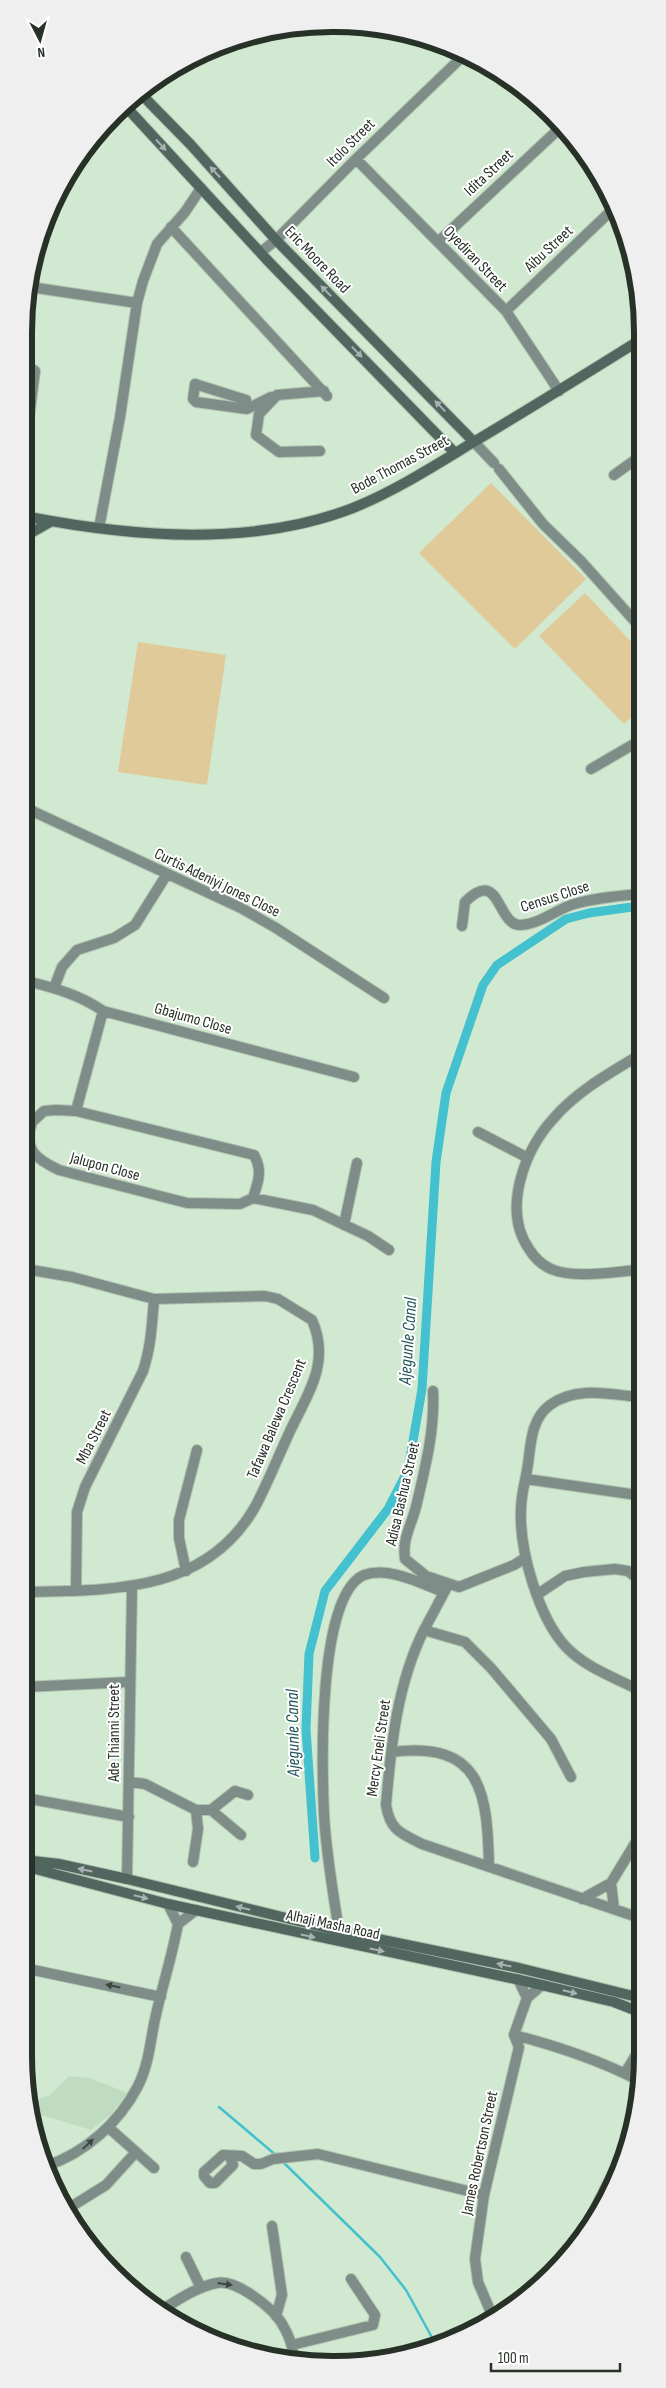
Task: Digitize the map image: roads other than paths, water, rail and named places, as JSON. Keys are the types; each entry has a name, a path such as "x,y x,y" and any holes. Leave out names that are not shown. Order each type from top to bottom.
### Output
{"street":[{"name":"Itolo Street","path":"261,252 276,240 356,159 459,60"},
{"name":"Eric Moore Road","path":"146,99 191,145 276,240 474,442"},
{"path":"130,112 261,252 455,453"},
{"name":"Idita Street","path":"438,242 556,132"},
{"name":"Oyediran Street","path":"356,159 506,311 559,391"},
{"path":"99,528 120,417 137,303 157,244 185,212 201,188"},
{"name":"Aibu Street","path":"506,311 609,213"},
{"path":"171,227 326,393 277,395 246,409 196,402 193,398 195,384 246,400 246,409"},
{"path":"36,289 137,303"},
{"name":"Bode Thomas Street","path":"33,518 99,528 158,535 185,536 225,534 313,520 352,508 393,489 559,391 634,344"},
{"path":"33,370 35,371 33,387"},
{"path":"277,395 259,414 256,435 279,452 320,451"},
{"path":"474,442 543,524 581,561 634,620"},
{"path":"614,475 634,461"},
{"path":"33,532 52,521"},
{"path":"591,770 634,744"},
{"name":"Curtis Adeniyi Jones Close","path":"33,811 241,908 276,928 384,998"},
{"path":"54,988 62,967 77,950 114,938 135,925 167,874"},
{"name":"Census Close","path":"462,926 465,902 477,892 486,890 492,893 510,920 518,925 528,924 574,904 634,895"},
{"name":"Gbajumo Close","path":"33,982 87,1000 103,1011 354,1077"},
{"path":"76,1111 103,1011"},
{"path":"634,1058 590,1085 553,1118 538,1137 528,1158 518,1192 517,1218 522,1239 534,1258 551,1269 581,1274 634,1270"},
{"name":"Jalupon Close","path":"33,1121 44,1111 76,1111 254,1155 260,1164 260,1173 253,1198"},
{"path":"478,1132 528,1158"},
{"name":"Jalupon Close","path":"33,1154 41,1162 59,1170 187,1203 240,1204 253,1198 313,1210 389,1250"},
{"path":"344,1225 357,1163"},
{"name":"Tafawa Balewa Crescent","path":"33,1270 72,1277 154,1299 265,1296 278,1299 312,1320 320,1344 319,1364 312,1386 254,1508 235,1534 215,1554 186,1571 163,1580 132,1587 33,1592"},
{"name":"Mba Street","path":"76,1591 77,1512 85,1487 143,1371 151,1340 154,1299"},
{"name":"Adisa Bashua Street","path":"433,1391 433,1428 415,1510 403,1546 405,1560 446,1588 459,1587 525,1558"},
{"path":"634,1397 592,1392 573,1394 548,1406 534,1428 521,1507 521,1536 525,1558 549,1620 565,1646 584,1663 634,1688"},
{"path":"186,1571 179,1538 179,1520 197,1450"},
{"path":"526,1479 634,1494"},
{"path":"391,1574 405,1560"},
{"path":"538,1594 565,1576 584,1572 615,1569 628,1571 634,1576"},
{"path":"335,1930 324,1815 323,1744 326,1686 332,1631 343,1598 354,1583 364,1576 376,1573 391,1574 446,1588"},
{"name":"Ade Thianni Street","path":"127,1879 132,1587"},
{"name":"Mercy Eneli Street","path":"446,1588 424,1630 409,1665 402,1693 392,1752 386,1805 388,1818 393,1828 422,1844 488,1865 582,1900 634,1915"},
{"path":"424,1630 464,1642 491,1668 551,1739 571,1777"},
{"path":"33,1687 129,1682"},
{"path":"392,1752 422,1750 439,1752 456,1760 469,1771 476,1780 485,1808 488,1865"},
{"path":"130,1782 145,1784 196,1810 211,1810 240,1835"},
{"path":"211,1810 231,1792 240,1791 248,1795"},
{"path":"33,1800 129,1818"},
{"path":"193,1862 198,1829 196,1810"},
{"path":"582,1900 611,1883 634,1845"},
{"path":"33,1856 59,1864"},
{"name":"Alhaji Masha Road","path":"33,1861 59,1864 127,1879 290,1920 529,1970 634,1996"},
{"name":"Alhaji Masha Road","path":"33,1868 168,1904 542,1985 614,2002 634,2009"},
{"path":"33,1873 60,1876"},
{"path":"611,1883 614,1910"},
{"path":"168,1904 178,1924"},
{"path":"52,2163 79,2152 108,2127 139,2085 150,2052 178,1924 196,1910"},
{"path":"33,1970 161,1997"},
{"path":"518,1980 527,1998 542,1985"},
{"name":"James Robertson Street","path":"490,2311 478,2282 475,2259 484,2195 519,2047 514,2035 527,1998"},
{"path":"514,2035 559,2046 633,2077"},
{"path":"625,2073 634,2059"},
{"path":"108,2127 154,2168"},
{"path":"73,2205 106,2185 136,2152"},
{"path":"230,2157 242,2156 254,2164 260,2164 273,2159 303,2154 318,2154 484,2195"},
{"path":"272,2226 282,2294 276,2316"},
{"path":"186,2257 201,2288"},
{"path":"195,2275 196,2261"},
{"path":"292,2345 373,2325 376,2321 375,2315 351,2278"},
{"path":"168,2306 201,2288 218,2282 235,2286 258,2300 276,2316 292,2345 293,2353"}],"waterway":[{"name":"Ajegunle Canal","path":"315,1858 306,1729 309,1654 325,1591 388,1509 408,1470 422,1389 436,1162 446,1093 483,985 497,965 566,919 589,913 634,907"},
{"path":"219,2107 277,2156"},
{"path":"283,2162 380,2257 406,2290 433,2339"}]}
